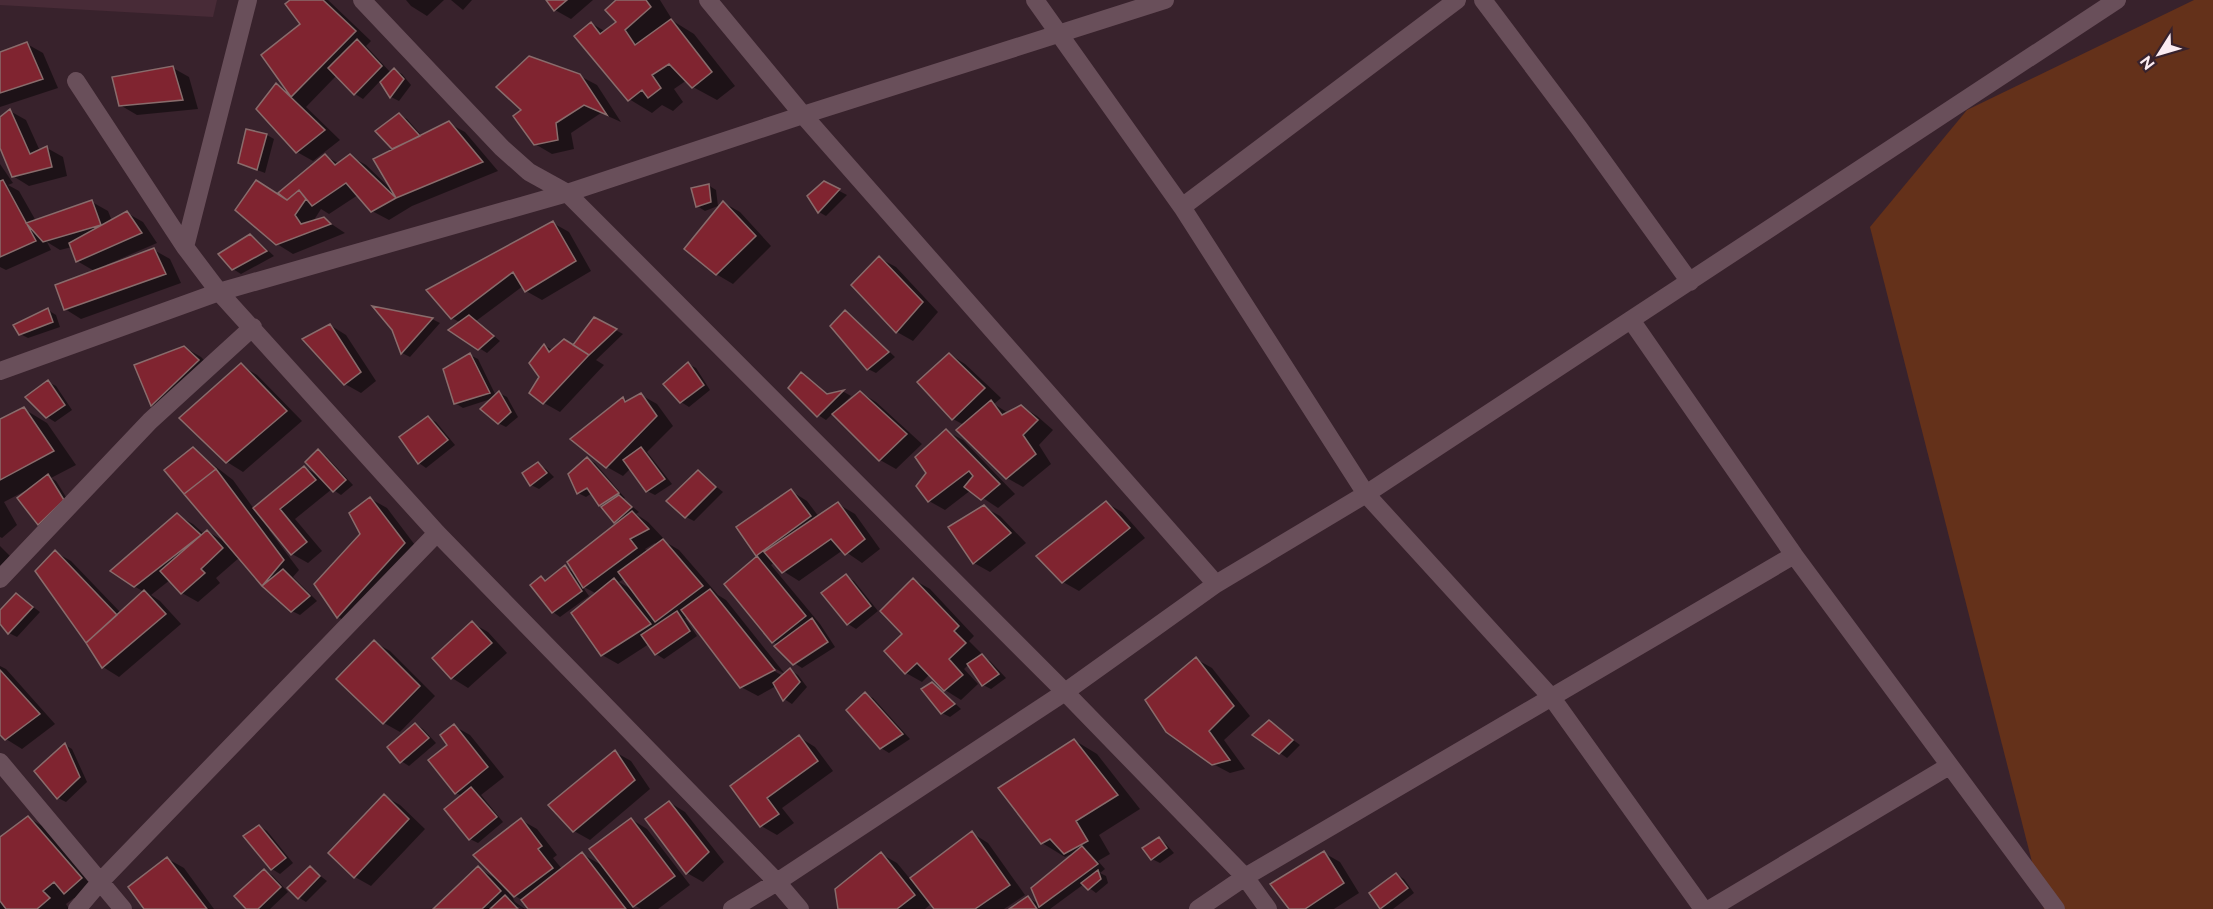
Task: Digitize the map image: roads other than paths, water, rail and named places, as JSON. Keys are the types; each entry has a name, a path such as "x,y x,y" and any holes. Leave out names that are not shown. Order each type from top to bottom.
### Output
{"street":[{"path":"185,247 248,0"},
{"path":"362,0 502,148 530,172 567,193 1065,692 1245,877 1268,909"},
{"path":"708,0 803,115 1216,584"},
{"path":"1035,0 1182,207 1366,494 1552,698 1703,909"},
{"path":"0,371 219,292 567,193 1165,0"},
{"path":"1182,207 1457,0"},
{"path":"1483,0 1690,282"},
{"path":"732,909 777,882 1065,692 1216,584 1366,494 2117,0"},
{"path":"76,81 185,247 219,292 437,533 777,882 800,909"},
{"path":"1631,320 1794,555 2056,909"},
{"path":"0,579 150,421 253,327"},
{"path":"76,909 437,533"},
{"path":"1198,909 1245,877 1794,555"},
{"path":"0,762 123,909"},
{"path":"1710,909 1949,766"}]}
